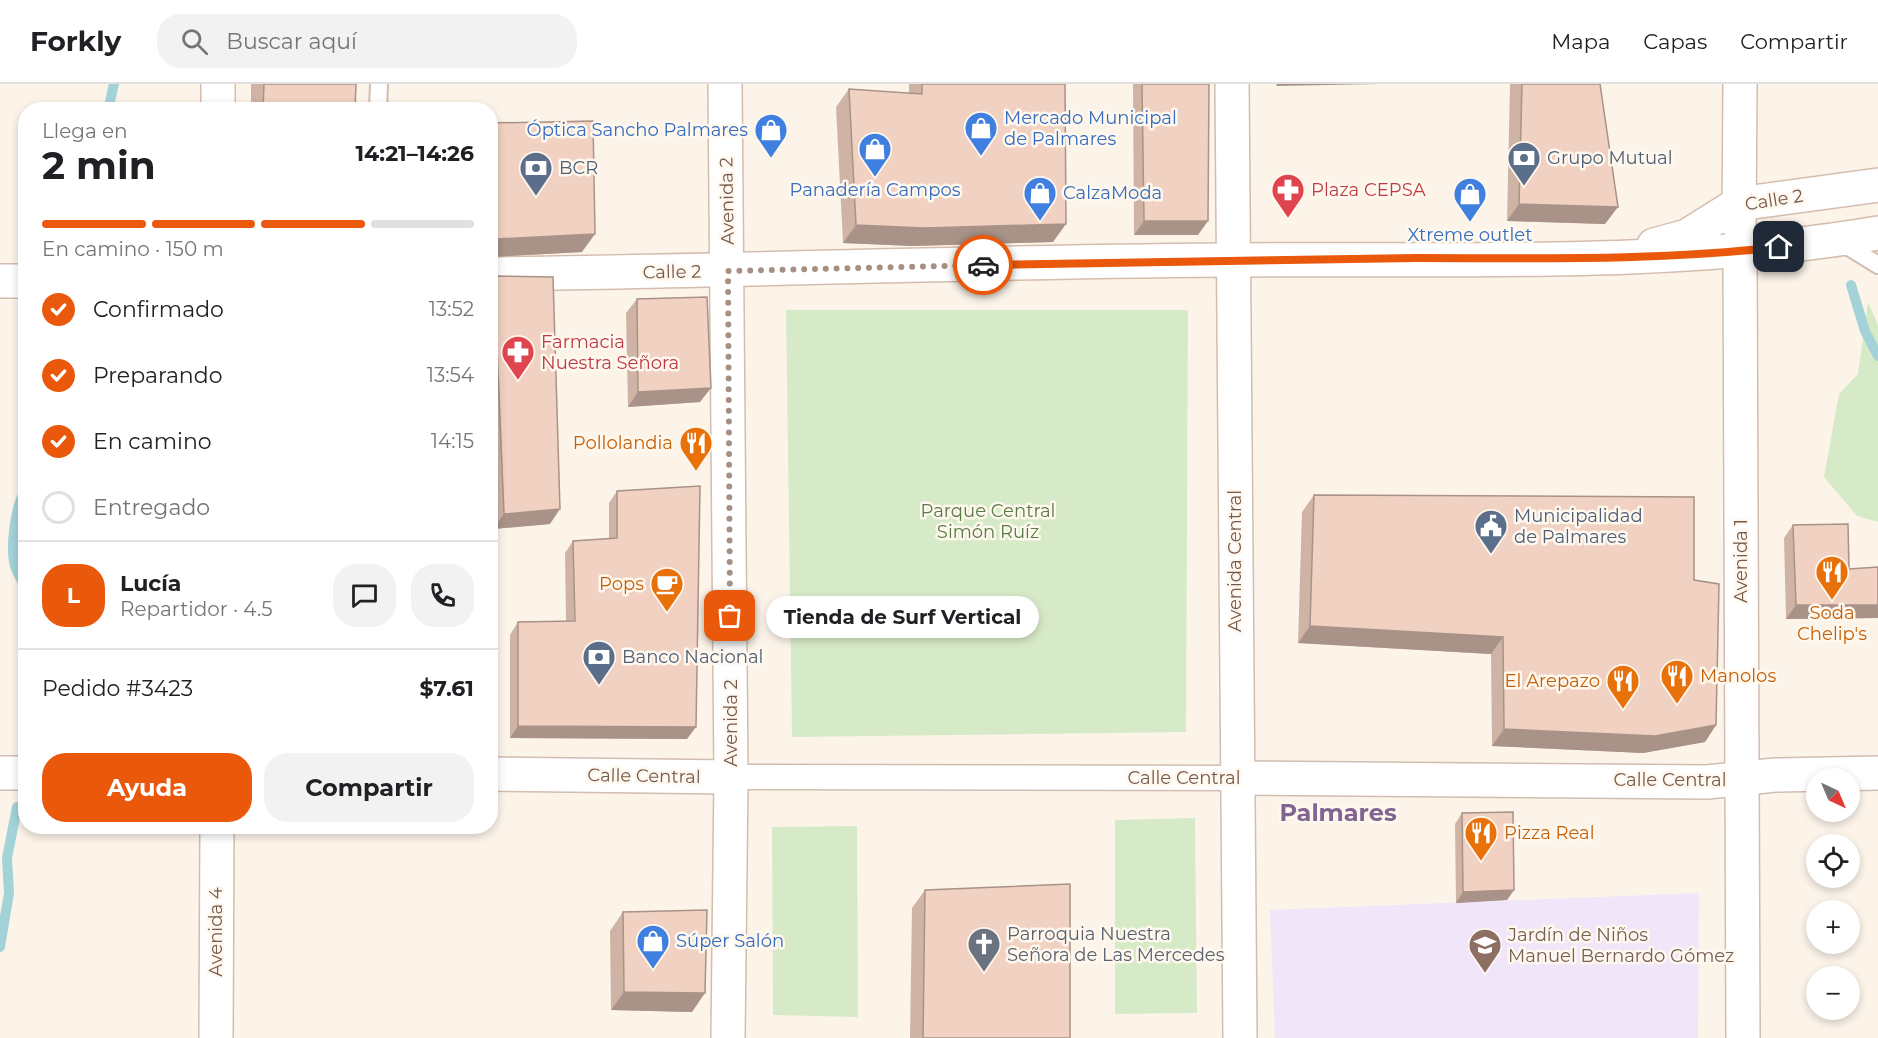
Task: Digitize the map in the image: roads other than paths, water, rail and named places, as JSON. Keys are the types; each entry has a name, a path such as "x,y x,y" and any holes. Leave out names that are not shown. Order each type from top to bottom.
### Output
{"main road":[{"path":"218,84 218,102"},
{"name":"Avenida 2","path":"725,84 731,777 728,1038"},
{"name":"Avenida Central","path":"1232,84 1236,778 1240,1038"},
{"name":"Avenida 1","path":"1740,84 1738,204 1743,1038"},
{"name":"Calle 2","path":"1608,257 1687,236 1738,204 1878,185"},
{"name":"Calle 2","path":"498,274 1234,260 1608,257 1740,251 1878,233"},
{"path":"0,281 18,281"},
{"path":"0,772 18,773"},
{"name":"Calle Central","path":"1236,778 1742,780 1775,775 1878,773"},
{"name":"Calle Central","path":"498,774 731,777"},
{"name":"Avenida 4","path":"216,1038 217,834"}],"street":[{"name":"Calle Central","path":"731,777 1236,778"}],"lane":[{"path":"378,102 379,84"},
{"path":"1838,240 1878,265"}],"waterway":[{"path":"110,102 114,84"},
{"path":"1851,285 1865,331 1878,356"},
{"path":"18,509 13,549 18,574"},
{"path":"0,947 9,893 7,858 17,807"}],"place":[{"name":"Mercado Municipal de Palmares","path":"981,157"},
{"name":"Óptica Sancho Palmares","path":"771,159"},
{"name":"Panadería Campos","path":"875,178"},
{"name":"Grupo Mutual","path":"1524,187"},
{"name":"BCR","path":"536,197"},
{"name":"Plaza CEPSA","path":"1288,219"},
{"name":"CalzaModa","path":"1040,222"},
{"name":"Xtreme outlet","path":"1470,223"},
{"name":"Farmacia Nuestra Señora","path":"518,381"},
{"name":"Pollolandia","path":"696,472"},
{"name":"Municipalidad de Palmares","path":"1491,555"},
{"name":"Soda Chelip's","path":"1832,601"},
{"name":"Pops","path":"667,613"},
{"name":"Tienda de Surf Vertical","path":"730,616"},
{"name":"Banco Nacional","path":"599,686"},
{"name":"Manolos","path":"1677,705"},
{"name":"El Arepazo","path":"1623,710"},
{"name":"Pizza Real","path":"1481,862"},
{"name":"Súper Salón","path":"653,970"},
{"name":"Parroquia Nuestra Señora de Las Mercedes","path":"984,973"},
{"name":"Jardín de Niños Manuel Bernardo Gómez","path":"1485,974"}],"district":[{"name":"Palmares","path":"1338,812"}],"park label":[{"name":"Parque Central Simón Ruíz","path":"988,521"}]}
